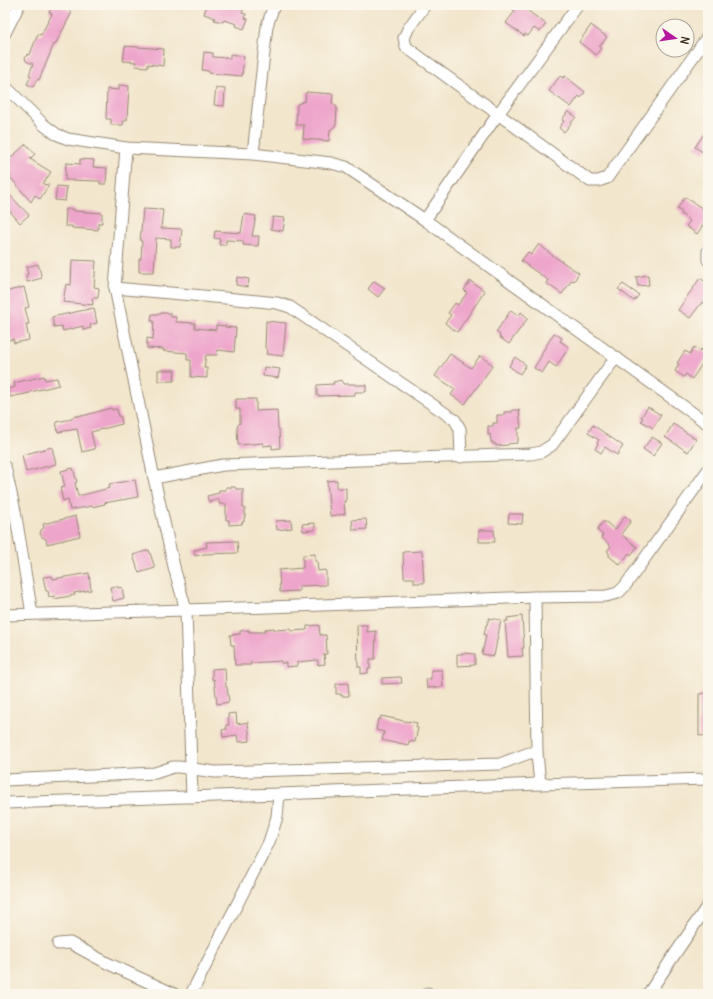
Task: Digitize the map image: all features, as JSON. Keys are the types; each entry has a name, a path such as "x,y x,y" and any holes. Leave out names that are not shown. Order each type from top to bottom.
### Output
{"street":[{"path":"5,32 19,5"},
{"path":"253,154 267,26 274,5"},
{"path":"425,5 408,29 404,38 406,47 590,180 598,181 607,178 708,36"},
{"path":"425,220 498,114 578,5"},
{"path":"5,86 44,125 56,134 68,139 126,148 253,154 331,163 346,167 425,220 708,424"},
{"path":"126,148 114,288 154,478 175,571 186,610 192,797"},
{"path":"708,251 708,260"},
{"path":"114,288 276,303 290,308 455,420 460,429 461,456"},
{"path":"154,478 223,465 531,454 541,452 552,444 616,357"},
{"path":"5,467 15,511 32,614"},
{"path":"5,615 535,597 606,596 618,593 625,586 708,470"},
{"path":"535,597 537,753 540,784"},
{"path":"5,780 155,773 173,767 216,772 500,764 530,753 537,753"},
{"path":"5,803 708,779"},
{"path":"191,994 269,842 277,817 279,794"},
{"path":"648,994 708,905"},
{"path":"58,944 70,943 107,963 174,994"}],"building":[{"path":"52,5 58,5 72,12 55,45 54,44 39,80 37,79 33,87 27,84 31,76 29,75 33,64 26,61 25,58 30,54 38,34 41,35 52,14 49,12"},
{"path":"207,5 235,5 244,8 242,13 246,14 245,18 248,19 244,29 236,26 237,24 224,20 223,22 214,20 215,18 204,14"},
{"path":"517,5 520,5 546,24 540,32 534,28 528,36 525,34 524,36 506,23 515,11 513,10"},
{"path":"591,25 607,37 599,47 601,48 596,55 579,42"},
{"path":"125,46 164,49 163,66 148,64 148,67 135,66 136,62 123,61"},
{"path":"204,52 213,53 213,57 230,58 230,54 244,56 242,76 209,73 209,71 202,70"},
{"path":"560,76 563,78 565,76 585,92 581,98 579,96 571,107 549,91"},
{"path":"119,85 129,86 127,120 124,120 123,125 111,125 111,119 106,119 107,89 119,90"},
{"path":"216,88 225,89 224,106 214,105"},
{"path":"306,92 333,94 332,103 337,107 336,125 330,130 329,141 303,139 304,125 296,125 297,104 305,101"},
{"path":"568,111 576,117 564,132 559,128"},
{"path":"708,128 708,147 704,153 695,147"},
{"path":"26,144 35,154 30,159 51,172 43,184 49,185 40,199 35,195 31,202 5,169 5,163"},
{"path":"80,159 94,160 93,167 107,168 106,184 100,184 100,181 65,180 66,163 80,164"},
{"path":"57,186 67,187 65,201 55,200"},
{"path":"5,190 29,215 20,223 9,210 5,213"},
{"path":"685,197 708,212 708,224 705,222 697,234 686,226 690,221 677,209"},
{"path":"66,209 102,213 102,223 98,223 98,230 65,226"},
{"path":"143,209 163,210 161,228 182,229 180,247 171,247 171,239 156,238 154,272 139,272"},
{"path":"244,214 256,216 252,236 259,236 258,246 243,245 243,241 226,240 226,245 219,245 220,239 214,238 215,231 241,233"},
{"path":"273,217 285,218 283,231 271,229"},
{"path":"539,244 552,255 579,273 562,294 546,283 548,280 521,261 528,252 531,255"},
{"path":"72,260 96,261 94,287 99,288 98,298 92,298 93,305 63,302 66,284 71,285"},
{"path":"38,264 42,278 27,282 26,275 28,274 26,267"},
{"path":"648,275 649,285 638,286 636,277"},
{"path":"237,277 249,279 248,287 236,285"},
{"path":"700,278 708,284 708,306 702,302 690,318 678,310"},
{"path":"374,281 385,288 378,297 368,289"},
{"path":"470,281 485,291 457,332 445,323 451,315 448,313 455,303 458,305 467,293 464,290"},
{"path":"623,284 639,295 634,301 618,289"},
{"path":"24,287 29,307 25,308 29,324 26,324 29,340 14,343 13,339 5,341 5,327 7,326 5,316 5,292"},
{"path":"94,308 97,323 90,325 91,328 83,330 83,326 63,331 62,326 54,327 52,317"},
{"path":"511,310 519,316 521,312 528,318 509,344 499,337 500,335 496,332"},
{"path":"171,313 171,317 176,317 176,322 195,323 195,328 216,330 216,325 236,328 234,352 218,350 217,355 206,355 204,368 207,368 207,378 191,377 191,360 187,360 187,353 147,348 147,338 153,339 154,321 151,321 152,314"},
{"path":"266,321 286,323 283,356 266,354"},
{"path":"554,333 562,338 560,341 569,347 556,367 549,362 542,373 534,368"},
{"path":"694,347 700,351 701,349 708,355 692,379 686,374 684,377 675,371 679,364 677,363 685,351 690,354"},
{"path":"450,354 471,368 480,356 493,365 465,404 451,395 455,389 435,376"},
{"path":"515,357 526,365 520,374 509,366"},
{"path":"264,367 280,369 278,378 263,376"},
{"path":"158,370 175,370 174,381 158,381"},
{"path":"44,376 45,380 57,378 59,385 10,397 8,389 15,387 14,383"},
{"path":"342,380 343,384 366,385 366,392 355,392 355,395 317,396 317,385 334,384 333,382"},
{"path":"236,399 256,399 256,411 277,410 280,448 272,449 272,445 263,446 263,443 238,445 237,428 240,423 240,409 236,409"},
{"path":"648,407 661,415 653,428 641,421 643,418 641,417"},
{"path":"111,408 112,410 117,409 119,417 121,417 122,424 91,432 95,449 82,452 77,429 58,432 56,422"},
{"path":"512,410 519,410 521,428 518,428 518,441 517,443 496,446 496,444 491,442 490,434 488,435 488,426 493,426 493,423 497,423 497,415 504,415 504,412 512,412"},
{"path":"673,424 696,439 688,452 665,437"},
{"path":"593,425 623,446 617,455 605,447 601,453 595,449 599,440 588,433"},
{"path":"652,437 662,443 653,456 643,449"},
{"path":"52,447 56,464 26,472 22,455"},
{"path":"73,468 77,482 75,483 78,496 110,488 109,484 135,480 138,497 70,510 68,499 63,501 60,488 65,487 61,471"},
{"path":"337,480 337,488 346,488 346,501 344,501 345,514 330,516 327,481"},
{"path":"226,487 243,489 243,508 245,508 245,517 242,524 229,525 229,520 226,520 226,504 219,504 219,499 209,502 207,496 219,493 219,490 226,490"},
{"path":"509,514 523,514 522,524 508,523"},
{"path":"76,516 80,536 47,544 46,539 40,534 41,530 44,528 43,524"},
{"path":"625,516 631,521 621,534 637,547 631,555 629,553 620,565 609,556 607,551 611,546 601,537 603,535 598,531 598,528 603,522 606,522 615,530"},
{"path":"366,519 367,529 353,530 352,520"},
{"path":"291,520 292,528 277,530 276,521"},
{"path":"315,523 315,530 303,531 302,524"},
{"path":"479,530 494,530 495,542 479,542"},
{"path":"237,541 238,553 204,554 195,556 194,550 207,547 206,542"},
{"path":"149,550 155,568 139,573 133,555"},
{"path":"422,551 424,583 414,583 414,578 404,578 403,552"},
{"path":"315,554 315,561 317,561 318,571 326,570 326,585 299,586 299,591 280,592 279,570 303,568 303,555"},
{"path":"89,573 91,590 54,599 54,596 49,597 43,577 52,576 53,579"},
{"path":"117,586 118,588 122,587 124,598 113,601 110,587"},
{"path":"522,616 523,656 508,657 505,621 508,621 507,618"},
{"path":"489,618 501,620 494,656 482,654 486,635 484,635"},
{"path":"319,625 320,635 326,635 327,654 324,654 325,664 318,665 318,660 297,662 297,666 286,667 286,663 281,663 281,661 250,663 251,665 235,665 234,645 231,645 230,635 240,634 240,631 249,630 249,632 265,632 265,629 274,628 275,630 291,629 291,631 307,630 307,626"},
{"path":"357,625 367,625 367,632 376,631 375,659 370,659 370,669 368,669 368,673 361,674 361,667 358,667"},
{"path":"457,654 475,654 475,665 457,666"},
{"path":"225,668 226,687 229,702 217,704 214,679 212,680 212,669"},
{"path":"431,670 442,670 443,687 427,688 426,679 431,679"},
{"path":"401,677 402,683 382,684 382,678"},
{"path":"348,683 349,696 341,696 341,694 336,694 336,684"},
{"path":"708,693 708,735 699,736 699,694"},
{"path":"236,713 237,724 248,722 250,741 238,742 237,735 223,737 222,730 227,729 226,725 229,725 228,714"},
{"path":"381,716 417,723 416,727 418,728 415,742 409,741 408,745 382,740 384,732 376,730 378,719 380,720"}]}
